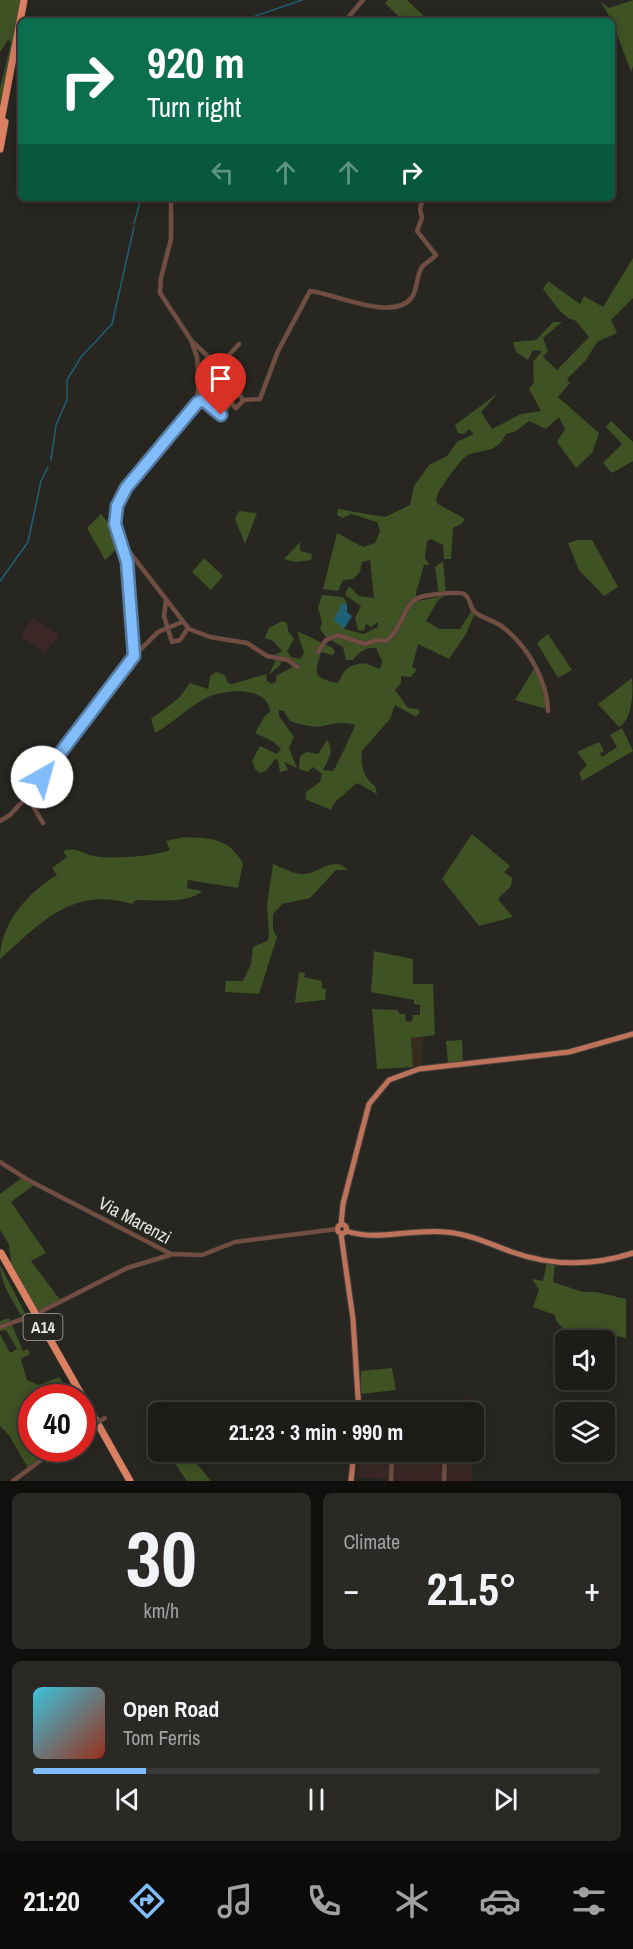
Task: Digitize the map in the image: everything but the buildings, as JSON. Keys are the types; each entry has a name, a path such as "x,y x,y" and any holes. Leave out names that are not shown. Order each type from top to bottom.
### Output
{"highway":[{"path":"25,18 27,0"},
{"path":"22,18 27,0"},
{"path":"0,126 18,31"},
{"path":"0,149 18,56"},
{"name":"A14","path":"0,1254 72,1384"},
{"name":"A14","path":"96,1425 130,1481"},
{"name":"A14","path":"96,1428 125,1481"}],"main road":[{"path":"358,1402 353,1318 341,1230 344,1204 369,1104 389,1080 419,1069 569,1052 633,1034"},
{"path":"341,1230 370,1236 421,1231 449,1232 495,1244 539,1260 581,1263 633,1252"},
{"path":"351,1481 353,1462"}],"street":[{"path":"348,18 363,0"},
{"path":"171,201 171,239 160,288 162,298 191,340 218,367 244,400"},
{"path":"203,400 221,415 231,403 236,408 244,400 260,399 278,351 310,291 343,301 377,306 401,305 411,299 422,267 436,255 417,231 422,218 420,208 422,201"},
{"path":"191,340 199,370 197,403"},
{"path":"218,367 239,344"},
{"path":"134,656 127,562 118,538 115,516 122,495 197,403 228,380"},
{"path":"118,538 188,628 210,637 247,643 267,656 288,660 297,667"},
{"path":"318,652 327,640 338,635 365,644 377,640 386,641 400,628 407,609 418,597 464,594 476,613 505,628 531,661 545,686 548,711"},
{"path":"166,600 164,616 173,642 180,640 188,628"},
{"path":"0,820 15,811 134,656 152,636 168,626 182,622"},
{"path":"27,796 43,823"},
{"name":"Via Marenzi","path":"0,1162 28,1180 171,1254 202,1255 235,1242 341,1230"},
{"path":"38,1313 127,1268 171,1254"},
{"path":"0,1327 28,1317"},
{"path":"96,1423 105,1418"},
{"path":"13,1481 39,1462"},
{"path":"391,1481 392,1462"},
{"path":"444,1481 445,1462"}],"shaded area":[{"path":"33,617 59,636 45,653 21,636"},
{"path":"424,1036 422,1066 413,1067 411,1038"},
{"path":"471,1398 471,1402 453,1402"},
{"path":"359,1462 472,1462 472,1481 389,1481 389,1479 358,1477"}],"green space":[{"path":"0,0 21,0 0,108 0,89 11,42 8,40 0,52"},
{"path":"388,0 407,0 426,18 400,18 385,3"},
{"path":"633,0 633,66 631,72 615,29 615,18 610,18 601,2 609,8"},
{"path":"633,258 633,298 611,320 617,333 597,342 586,360 567,379 570,383 558,397 599,433 592,453 576,468 557,442 565,429 559,417 546,429 529,421 516,431 506,434 494,448 465,457 438,493 436,500 438,504 465,519 453,528 451,559 444,559 443,545 431,539 427,541 425,558 430,565 424,565 416,593 417,601 439,597 435,567 443,561 446,595 438,600 426,621 439,629 460,629 471,612 467,599 475,613 466,634 449,659 418,644 412,668 417,669 411,677 401,676 401,683 395,690 408,708 418,709 420,712 416,717 395,705 390,719 362,751 364,771 375,786 377,794 357,783 335,802 331,810 305,799 306,792 320,782 322,774 313,767 308,772 299,769 300,756 307,752 318,754 327,740 331,752 323,770 333,771 355,725 338,723 319,726 306,725 290,721 284,711 279,710 279,716 294,737 289,748 297,768 284,762 288,770 280,772 278,760 275,759 266,771 260,773 255,769 252,761 260,746 277,754 281,749 274,742 255,733 270,712 268,703 254,693 233,691 206,698 155,733 151,719 179,698 190,683 208,689 210,676 216,672 225,675 228,683 232,684 266,674 267,681 272,684 276,682 276,676 294,666 289,661 280,660 281,664 269,675 275,662 273,656 282,651 273,641 265,638 269,628 282,621 287,623 288,631 294,639 287,651 291,657 300,659 304,653 297,631 333,648 335,652 332,655 321,652 317,673 322,678 337,683 345,671 357,664 366,664 378,669 381,667 382,661 376,648 363,651 353,660 346,660 343,647 327,638 320,629 322,622 318,608 322,595 343,597 347,603 344,603 344,629 364,634 378,627 378,622 371,627 366,624 364,631 358,630 355,618 361,606 345,595 349,586 359,596 374,598 370,560 362,562 360,572 353,579 343,580 338,591 323,589 337,533 363,547 375,543 380,531 377,522 351,514 343,518 337,515 338,509 385,517 410,505 414,486 429,465 447,456 457,442 474,434 469,429 464,434 458,433 455,425 498,393 481,412 492,429 521,414 541,411 529,389 534,382 533,362 542,351 533,350 528,360 516,352 513,342 536,340 553,322 562,322 543,338 548,351 543,357 557,370 589,337 576,321 568,318 559,310 543,289 548,281 580,304 584,296 603,307"},
{"path":"611,421 633,442 633,461 612,473 603,463 622,444 606,427"},
{"path":"239,511 257,513 245,544 235,519"},
{"path":"101,514 116,532 121,545 105,560 87,528"},
{"path":"577,540 592,540 618,587 604,596 579,570 568,543"},
{"path":"300,542 300,551 312,554 311,560 295,562 284,559"},
{"path":"204,558 223,576 211,590 192,572"},
{"path":"548,634 572,670 558,678 537,643"},
{"path":"535,667 544,684 546,709 515,700"},
{"path":"632,678 630,712 619,727 598,704"},
{"path":"622,728 633,751 582,781 579,773 587,765 577,752 599,742 604,751 600,753 602,757 617,747 610,735"},
{"path":"472,834 510,866 504,872 512,878 511,886 498,899 513,917 479,926 442,879"},
{"path":"185,837 219,841 231,849 243,863 238,888 188,880 187,888 202,891 180,900 136,900 132,904 111,900 92,900 75,904 44,921 0,959 1,946 10,922 36,890 57,875 52,868 67,857 63,851 77,850 99,857 144,856 170,850 166,841"},
{"path":"273,864 301,874 311,873 332,864 348,870 336,870 310,898 282,904 273,914 273,930 277,937 259,994 225,992 226,981 243,981 251,964 253,947 267,941 269,937 267,905"},
{"path":"374,951 413,959 413,984 433,984 435,1035 411,1038 413,1067 377,1069 372,1009 397,1010 400,1014 405,1014 406,1021 412,1022 413,1015 420,1015 420,1005 414,1004 414,1000 371,992"},
{"path":"299,972 305,973 304,977 322,981 322,988 326,989 325,1000 295,1003"},
{"path":"462,1040 463,1062 448,1064 446,1041"},
{"path":"23,1177 34,1185 11,1202 46,1253 31,1261 61,1301 38,1312 11,1264 9,1244 0,1230 0,1194"},
{"path":"547,1262 555,1263 553,1282 583,1292 596,1292 626,1299 626,1338 615,1336 615,1330 565,1330 556,1321 555,1315 533,1307 539,1290 532,1279 543,1281"},
{"path":"0,1265 26,1315 22,1317 5,1285"},
{"path":"9,1318 23,1351 28,1349 30,1354 21,1359 27,1380 37,1384 18,1384 18,1451 9,1435 0,1426 0,1334 10,1353 17,1349 6,1330 0,1331 0,1321"},
{"path":"392,1368 396,1390 361,1394 361,1371"},
{"path":"59,1377 64,1384 42,1384"},
{"path":"25,1462 36,1462 28,1468"},
{"path":"174,1462 195,1462 211,1481 187,1481"}],"water":[{"path":"347,603 347,612 352,616 344,629 334,620 342,604"}],"waterway":[{"path":"250,18 302,0"},
{"path":"134,224 140,201"},
{"path":"51,460 56,425 67,400 67,380 81,357 112,324 134,227"},
{"path":"0,581 28,542 41,481 48,467"}],"route":[{"path":"42,777 134,656 134,626 127,562 115,524 116,510 120,500 126,488 197,403 203,400 218,415 221,415"}]}
